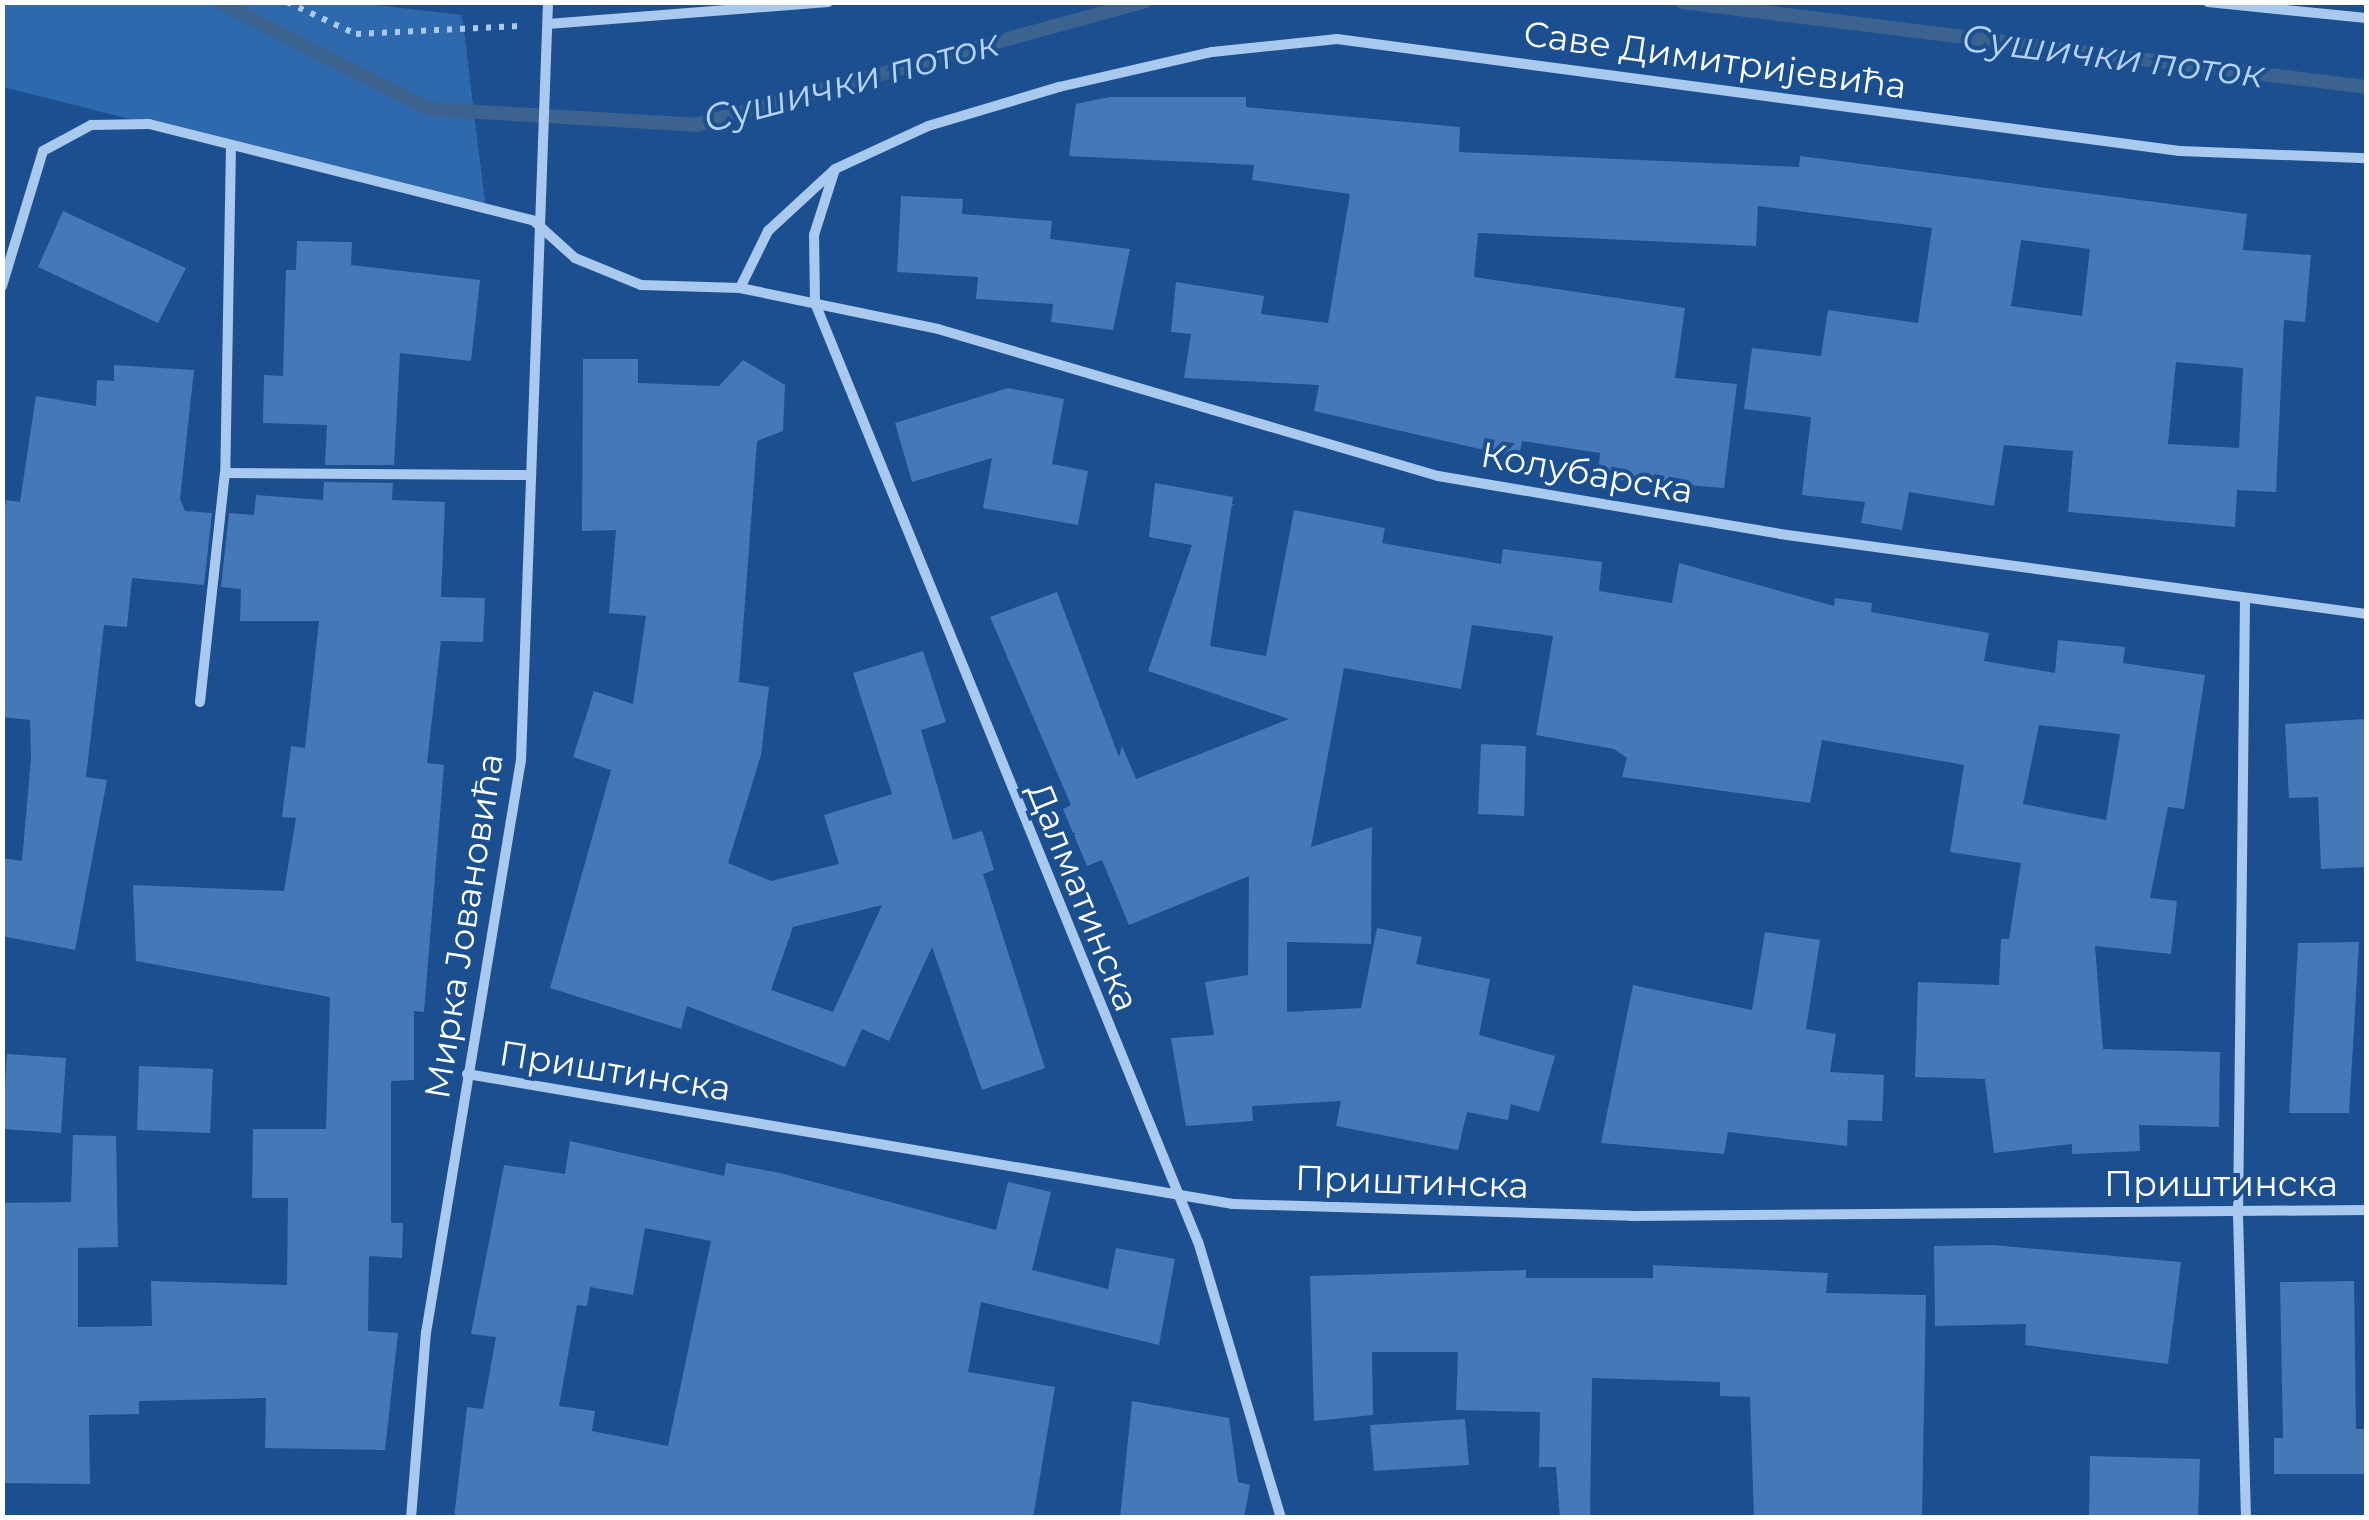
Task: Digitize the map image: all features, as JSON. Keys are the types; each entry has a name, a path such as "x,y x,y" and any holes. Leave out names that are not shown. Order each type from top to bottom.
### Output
{"street":[{"name":"Мирка Јовановића","path":"412,1518 426,1333 522,760 525,475 534,221 548,163 548,2"},
{"path":"548,24 828,2"},
{"path":"2208,2 2366,18"},
{"name":"Саве Димитријевића","path":"740,288 768,231 835,169 928,126 1058,87 1212,52 1338,39 2180,151 2366,158"},
{"path":"2,286 43,151 91,124 150,124 534,221 604,274 641,285 740,288 815,304 814,235 835,169"},
{"path":"200,702 224,473 232,146"},
{"name":"Колубарска","path":"815,304 938,330 1438,476 2246,600 2366,614"},
{"name":"Далматинска","path":"815,304 1216,1293 1281,1518"},
{"path":"224,473 525,475"},
{"path":"2246,600 2238,1214 2246,1518"},
{"name":"Приштинска","path":"467,1074 1232,1204 1631,1216 2366,1210"}],"path":[{"path":"287,2 356,34 548,24"}],"shaded area":[{"path":"351,2 462,15 486,209 3,87 2,3"}],"building":[{"path":"1109,97 1246,97 1246,107 1460,127 1459,152 1799,167 1800,156 2247,214 2243,250 2311,255 2305,322 2284,320 2276,492 2237,490 2235,527 2068,512 2073,451 2004,445 1994,506 1909,492 1902,530 1861,523 1865,502 1802,495 1811,417 1744,409 1752,348 1821,356 1828,310 1918,323 1932,228 1758,206 1756,246 1478,233 1474,277 1685,308 1675,378 1737,384 1724,488 1598,478 1600,453 1522,441 1519,458 1314,411 1319,385 1184,378 1191,334 1171,332 1176,282 1264,296 1261,314 1328,323 1350,194 1252,180 1254,165 1069,156 1076,104","holes":["2021,240 2090,249 2082,316 2011,306","2176,362 2243,368 2239,448 2168,444"]},
{"path":"901,196 963,199 962,214 1052,221 1050,239 1130,249 1113,330 1051,322 1053,304 976,299 978,277 897,272"},
{"path":"63,211 186,268 158,323 38,267"},
{"path":"297,241 352,242 351,265 480,280 471,361 400,353 394,465 325,465 327,425 263,423 264,375 283,376 286,270 296,270"},
{"path":"583,359 638,359 638,383 719,386 743,360 785,385 783,431 757,441 739,682 769,687 761,755 728,863 771,881 839,864 824,815 892,794 853,673 923,651 946,722 921,730 953,840 982,831 994,870 983,874 1045,1068 982,1090 932,947 889,1041 862,1029 845,1067 687,1006 681,1029 550,988 611,770 573,757 594,691 633,704 646,616 609,613 616,530 582,531","holes":["882,905 833,1012 771,990 793,927"]},
{"path":"114,365 194,370 180,499 185,511 212,513 204,585 132,578 127,627 104,625 86,777 107,780 75,950 2,936 2,858 22,861 31,758 30,720 2,717 2,523 6,500 20,502 36,396 96,406 97,380 114,381"},
{"path":"1008,388 1064,399 1052,464 1088,471 1078,525 983,508 992,458 912,482 895,423"},
{"path":"324,482 393,483 392,500 445,502 441,597 485,598 483,642 441,641 427,763 444,765 424,1012 414,1011 414,1080 391,1081 391,1223 403,1223 402,1258 369,1256 368,1331 398,1333 385,1450 265,1448 266,1398 139,1401 139,1414 89,1415 90,1484 2,1483 2,1203 71,1202 73,1135 116,1136 118,1247 78,1248 78,1327 152,1326 151,1281 287,1285 288,1198 252,1198 253,1129 326,1129 330,997 136,961 133,885 284,891 296,818 282,817 291,746 305,748 319,621 240,621 241,589 221,587 229,513 254,515 256,495 323,500"},
{"path":"1155,483 1233,497 1210,646 1266,656 1294,510 1385,528 1382,543 1501,564 1503,549 1602,562 1599,591 1672,603 1679,563 1834,606 1835,598 1872,603 1871,612 1989,633 1984,661 2055,673 2058,640 2125,647 2123,663 2205,675 2184,809 2168,807 2150,898 2177,901 2171,954 2095,946 2103,1049 2220,1052 2219,1127 2139,1125 2140,1151 2072,1154 2072,1144 1994,1153 1985,1079 1915,1077 1918,982 1999,985 2001,939 2009,939 2021,863 1950,852 1964,765 1822,740 1810,803 1622,777 1627,758 1614,749 1536,735 1553,636 1472,625 1461,689 1344,668 1311,847 1372,827 1371,944 1287,942 1287,1012 1361,1008 1377,928 1422,937 1416,964 1490,979 1479,1035 1555,1056 1539,1112 1511,1104 1508,1120 1467,1112 1458,1150 1336,1126 1341,1101 1252,1106 1253,1121 1186,1126 1171,1038 1214,1035 1205,982 1248,975 1249,876 1129,925 1102,860 1087,866 1063,809 1071,805 990,617 1057,592 1119,757 1122,746 1136,779 1289,719 1148,671 1192,545 1149,537","holes":["2039,725 2120,734 2106,820 2023,804"]},
{"path":"2365,719 2366,867 2321,869 2318,797 2289,798 2285,724"},
{"path":"1481,744 1526,746 1524,816 1478,814"},
{"path":"1765,932 1820,940 1806,1029 1836,1034 1830,1072 1884,1075 1882,1121 1848,1120 1847,1146 1728,1132 1724,1154 1601,1143 1633,985 1752,1010"},
{"path":"2359,942 2349,1113 2289,1113 2298,943"},
{"path":"7,1054 66,1058 61,1133 2,1129"},
{"path":"139,1066 213,1069 210,1133 137,1130"},
{"path":"570,1141 724,1176 726,1163 780,1173 996,1230 1008,1182 1051,1192 1032,1270 1108,1289 1116,1248 1175,1259 1159,1345 981,1302 968,1372 1055,1387 1033,1518 454,1518 467,1407 483,1409 496,1337 471,1334 504,1165 565,1174","holes":["645,1228 711,1241 668,1446 592,1431 595,1411 559,1406 577,1305 587,1306 590,1287 633,1295"]},
{"path":"1994,1245 2181,1262 2168,1364 2025,1345 2026,1324 1935,1326 1934,1246"},
{"path":"1653,1265 1828,1273 1826,1293 1926,1295 1922,1518 1754,1518 1750,1397 1720,1396 1720,1382 1592,1378 1590,1518 1560,1518 1556,1467 1539,1467 1540,1412 1456,1410 1458,1352 1372,1352 1373,1415 1314,1421 1310,1276 1526,1270 1526,1278 1653,1278"},
{"path":"2354,1281 2356,1429 2366,1429 2366,1474 2274,1474 2274,1438 2283,1438 2280,1282"},
{"path":"1132,1401 1229,1418 1238,1482 1250,1485 1244,1518 1120,1518"},
{"path":"1465,1419 1469,1465 1374,1471 1370,1425"},
{"path":"2090,1456 2200,1459 2198,1518 2089,1516"}],"waterway":[{"name":"Сушички поток","path":"219,2 429,109 696,125 1144,2"},
{"name":"Сушички поток","path":"1682,2 2366,87"}]}
